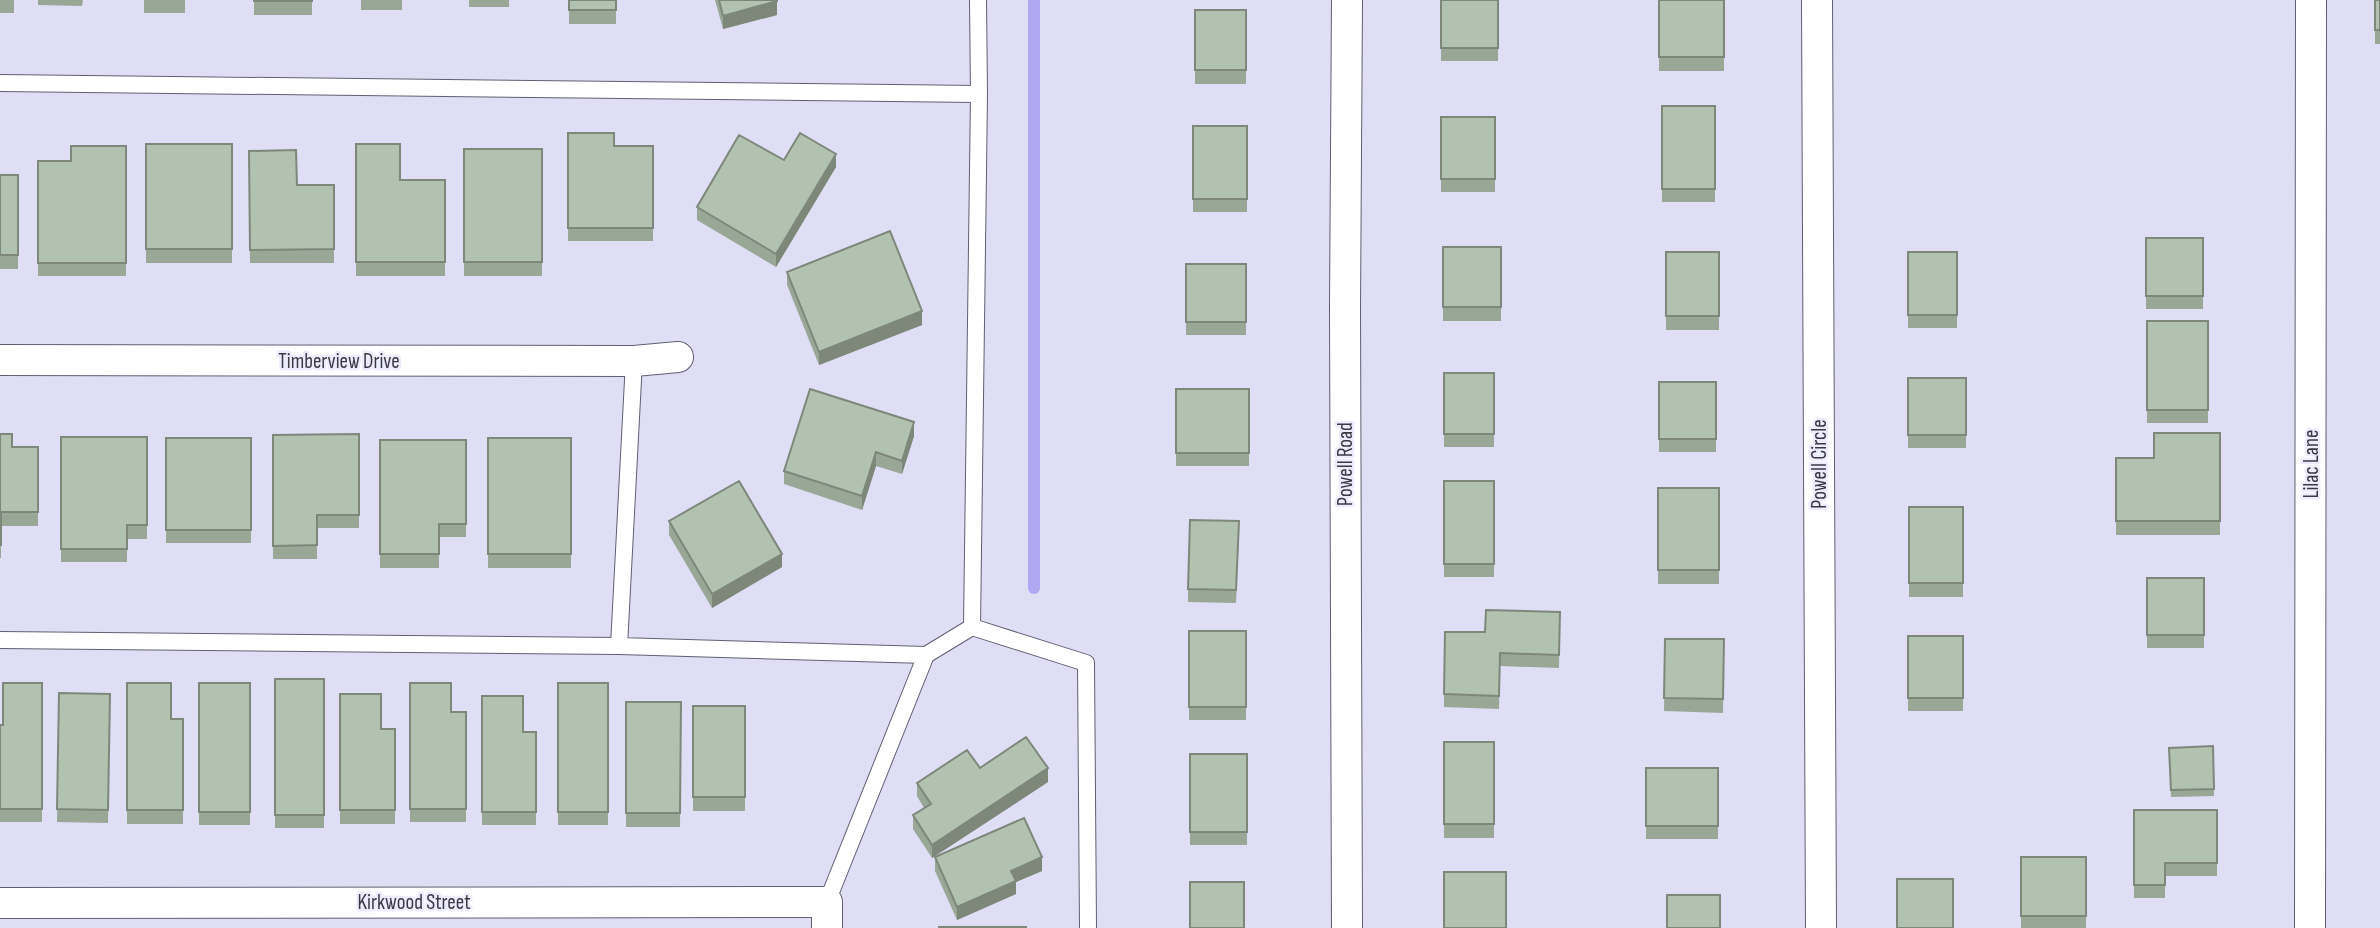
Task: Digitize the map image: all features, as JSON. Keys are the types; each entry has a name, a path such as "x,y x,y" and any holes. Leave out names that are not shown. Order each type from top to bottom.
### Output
{"street":[{"name":"Powell Road","path":"1347,0 1347,928"},
{"name":"Powell Circle","path":"1816,0 1821,928"},
{"name":"Lilac Lane","path":"2310,928 2311,0"},
{"name":"Timberview Drive","path":"0,359 634,361 678,357"},
{"name":"Kirkwood Street","path":"0,903 827,915"}],"lane":[{"path":"972,627 978,0"},
{"path":"0,83 979,94"},
{"path":"619,646 634,361"},
{"path":"0,640 619,646 926,655 972,627 1086,663 1087,928"},
{"path":"827,915 926,655"}],"building":[{"path":"312,0 312,1 254,1"},
{"path":"569,0 616,0 616,10 569,10"},
{"path":"719,0 777,0 777,1 723,16"},
{"path":"1441,0 1498,0 1498,48 1441,48"},
{"path":"1659,0 1724,0 1724,57 1659,57"},
{"path":"2375,0 2380,0 2380,30 2375,30"},
{"path":"1195,10 1246,10 1246,70 1195,70"},
{"path":"1662,106 1715,106 1715,189 1662,189"},
{"path":"1441,117 1495,117 1495,179 1441,179"},
{"path":"1193,126 1247,126 1247,199 1193,199"},
{"path":"568,133 614,133 614,146 653,146 653,228 568,228"},
{"path":"800,133 836,154 776,254 697,207 739,135 784,160"},
{"path":"146,144 232,144 232,249 146,249"},
{"path":"356,144 400,144 400,180 445,180 445,262 356,262"},
{"path":"71,146 126,146 126,263 38,263 38,161 71,161"},
{"path":"464,149 542,149 542,262 464,262"},
{"path":"296,150 297,185 334,185 334,249 250,250 249,151"},
{"path":"0,175 18,175 18,255 0,255"},
{"path":"890,231 922,311 819,352 787,272"},
{"path":"2146,238 2203,238 2203,296 2146,296"},
{"path":"1443,247 1501,247 1501,307 1443,307"},
{"path":"1666,252 1719,252 1719,316 1666,316"},
{"path":"1908,252 1957,252 1957,315 1908,315"},
{"path":"1186,264 1246,264 1246,322 1186,322"},
{"path":"2147,321 2208,321 2208,410 2147,410"},
{"path":"1444,373 1494,373 1494,434 1444,434"},
{"path":"1908,378 1966,378 1966,435 1908,435"},
{"path":"1659,382 1716,382 1716,439 1659,439"},
{"path":"810,389 914,422 902,461 876,452 862,496 784,471"},
{"path":"1176,389 1249,389 1249,453 1176,453"},
{"path":"2154,433 2220,433 2220,521 2116,521 2116,458 2154,458"},
{"path":"0,434 12,434 12,447 38,447 38,512 1,512 1,545 0,545"},
{"path":"359,434 359,515 317,515 317,545 273,546 273,435"},
{"path":"61,437 147,437 147,525 127,525 127,549 61,549"},
{"path":"166,438 251,438 251,530 166,530"},
{"path":"488,438 571,438 571,554 488,554"},
{"path":"380,440 466,440 466,524 439,524 439,554 380,554"},
{"path":"739,481 782,554 712,594 669,521"},
{"path":"1444,481 1494,481 1494,564 1444,564"},
{"path":"1658,488 1719,488 1719,570 1658,570"},
{"path":"1909,507 1963,507 1963,583 1909,583"},
{"path":"1190,520 1239,521 1236,590 1188,589"},
{"path":"2147,578 2204,578 2204,635 2147,635"},
{"path":"1486,610 1560,612 1559,655 1500,653 1499,696 1444,694 1445,632 1485,632"},
{"path":"1189,631 1246,631 1246,707 1189,707"},
{"path":"1908,636 1963,636 1963,698 1908,698"},
{"path":"1665,639 1724,639 1723,699 1664,698"},
{"path":"275,679 324,679 324,815 275,815"},
{"path":"3,683 42,683 42,809 0,809"},
{"path":"127,683 171,683 171,719 183,719 183,810 127,810"},
{"path":"199,683 250,683 250,812 199,812"},
{"path":"410,683 451,683 451,712 466,712 466,809 410,809"},
{"path":"558,683 608,683 608,812 558,812"},
{"path":"59,693 110,694 108,810 57,809"},
{"path":"340,694 381,694 381,729 395,729 395,810 340,810"},
{"path":"482,696 523,696 523,732 536,732 536,812 482,812"},
{"path":"626,702 681,702 680,813 626,813"},
{"path":"693,706 745,706 745,797 693,797"},
{"path":"1026,737 1048,768 932,845 913,815 931,804 917,783 967,750 980,768"},
{"path":"1444,742 1494,742 1494,824 1444,824"},
{"path":"2213,746 2214,789 2171,790 2169,748"},
{"path":"1190,754 1247,754 1247,832 1190,832"},
{"path":"1646,768 1718,768 1718,826 1646,826"},
{"path":"2134,810 2217,810 2217,863 2165,863 2165,885 2134,885"},
{"path":"1024,818 1042,857 1011,871 1016,881 957,907 935,857"},
{"path":"2021,857 2086,857 2086,916 2021,916"},
{"path":"1444,872 1506,872 1506,928 1444,928"},
{"path":"1897,879 1953,879 1953,928 1897,928"},
{"path":"1190,882 1244,882 1244,928 1190,928"},
{"path":"1667,895 1720,895 1720,928 1667,928"},
{"path":"1026,927 1026,928 939,928"}],"waterway":[{"path":"1034,0 1034,588"}]}
